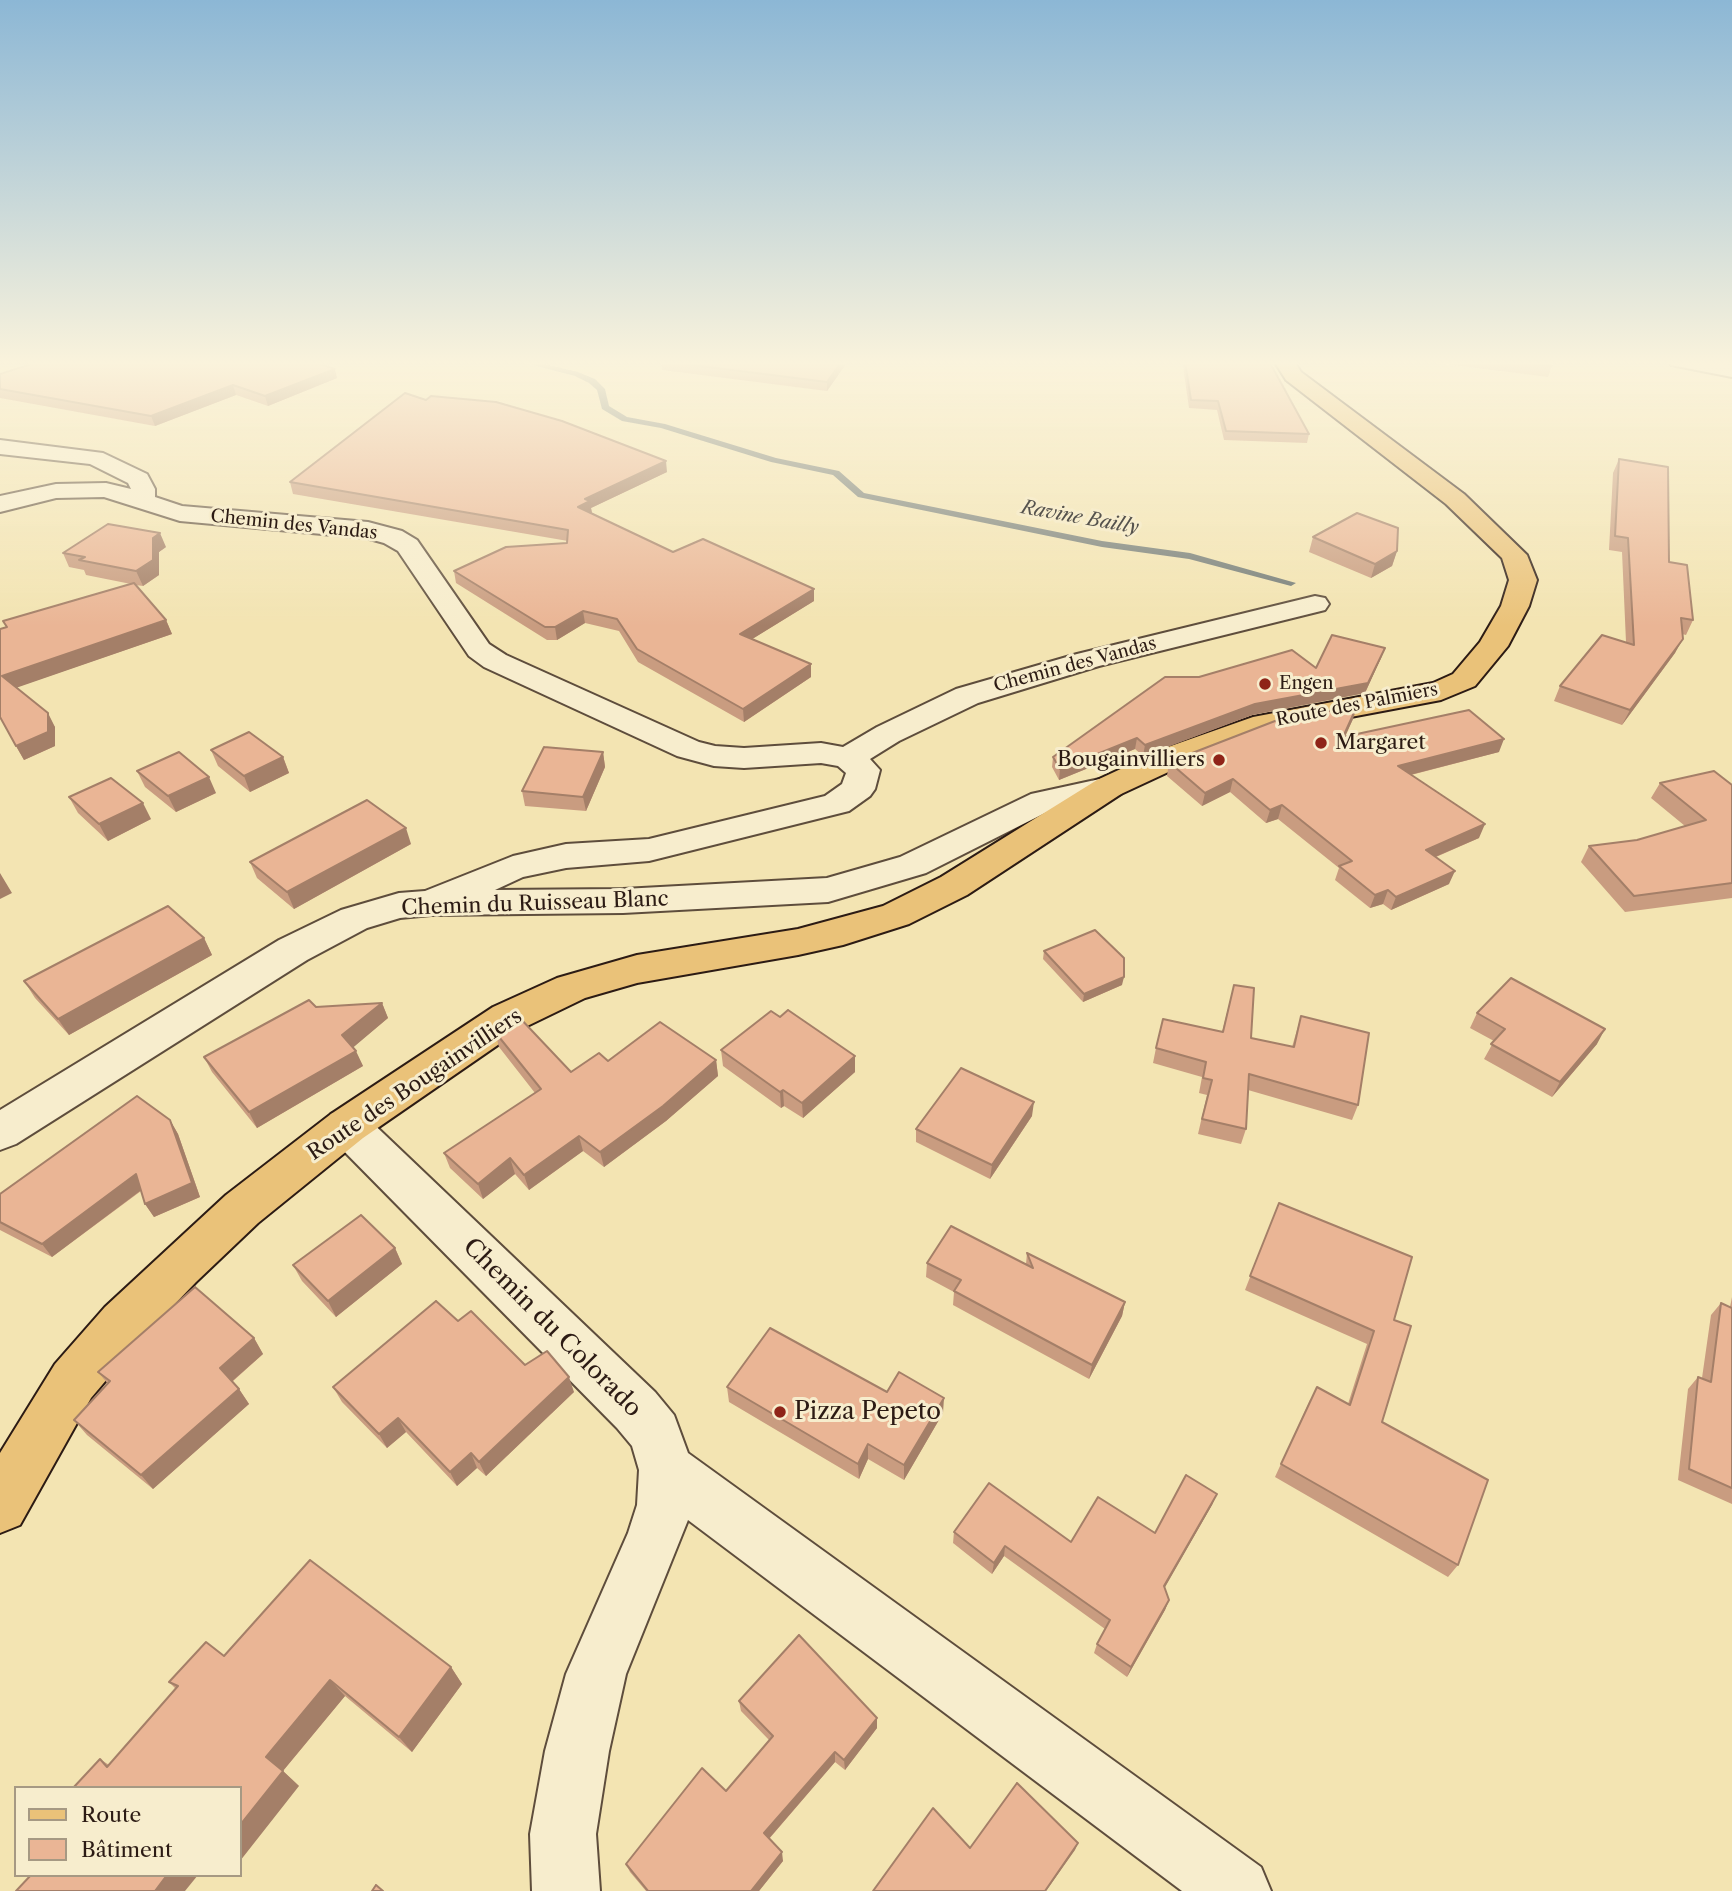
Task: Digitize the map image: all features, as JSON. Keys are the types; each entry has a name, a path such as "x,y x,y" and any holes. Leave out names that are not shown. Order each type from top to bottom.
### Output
{"main road":[{"name":"Route des Palmiers","path":"1109,787 1180,754 1264,724 1441,691 1464,680 1493,646 1515,606 1523,580 1514,555 1455,499 1389,449"},
{"name":"Route des Bougainvilliers","path":"0,1505 73,1381 123,1323 242,1209 347,1126 507,1018 571,988 637,969 810,940 896,915 954,886 1109,787"}],"street":[{"path":"19,449 94,458 138,479 143,489 143,499"},
{"name":"Chemin des Vandas","path":"0,504 35,494 106,490 143,499 180,513 368,530 393,537 408,546 479,650 495,661 688,749 714,756 744,758 821,753 848,758 927,713 978,692 1088,660 1315,604"},
{"path":"431,903 513,868 566,856 649,850 837,804 858,789 863,770 848,758"},
{"name":"Chemin du Ruisseau Blanc","path":"0,1132 293,950 354,919 399,906 431,903 636,900 828,890 913,865 1043,801 1109,787"},
{"name":"Chemin du Colorado","path":"347,1126 636,1410 655,1433 666,1470 665,1505 655,1538 596,1674 577,1751 563,1835 566,1891"},
{"path":"666,1470 1237,1891"}],"building":[{"path":"332,449 635,449 666,461 585,499 590,501 578,507 673,552 703,539 814,589 740,634 811,664 743,709 637,649 617,619 583,611 555,627 545,627 454,571 506,547 567,543 568,530 290,482"},
{"path":"1619,459 1668,467 1669,562 1687,565 1693,620 1681,618 1683,639 1630,710 1560,686 1602,635 1634,645 1628,538 1615,536"},
{"path":"1357,513 1398,528 1397,551 1375,564 1313,537"},
{"path":"108,524 160,533 153,538 153,560 136,571 79,560 85,557 63,553"},
{"path":"134,583 166,620 2,676 48,713 48,732 16,746 0,717 0,629 7,627 3,621"},
{"path":"1332,635 1385,648 1368,683 1255,704 1145,745 1137,738 1060,769 1053,757 1165,677 1199,677 1292,650 1316,668"},
{"path":"1357,706 1343,737 1469,710 1504,739 1398,766 1485,824 1426,850 1455,871 1396,897 1388,890 1375,895 1339,866 1352,861 1282,805 1270,810 1233,779 1205,793 1169,762 1275,721"},
{"path":"249,732 283,757 244,776 211,750"},
{"path":"544,747 603,752 583,797 522,791"},
{"path":"179,752 209,777 168,796 137,771"},
{"path":"1714,771 1732,785 1732,883 1634,896 1589,846 1637,840 1706,820 1660,783"},
{"path":"111,778 143,803 99,824 69,797"},
{"path":"367,800 406,828 287,892 250,862"},
{"path":"168,906 204,938 58,1019 24,981"},
{"path":"1095,930 1124,958 1124,977 1084,994 1044,951"},
{"path":"1511,978 1605,1029 1560,1082 1491,1044 1505,1029 1477,1013"},
{"path":"1234,985 1254,988 1251,1038 1294,1047 1301,1016 1369,1033 1358,1105 1249,1074 1246,1129 1202,1119 1212,1080 1203,1078 1206,1062 1156,1048 1163,1019 1223,1032"},
{"path":"309,1000 316,1007 382,1003 342,1035 356,1051 249,1112 204,1057"},
{"path":"788,1010 855,1056 802,1103 783,1090 780,1092 721,1050 771,1011 780,1017"},
{"path":"518,1016 571,1072 599,1053 608,1061 660,1022 716,1060 663,1106 600,1152 579,1136 524,1175 510,1158 478,1184 444,1153 541,1089 495,1032"},
{"path":"961,1068 1034,1102 992,1165 916,1129"},
{"path":"137,1096 170,1120 192,1183 145,1204 136,1174 42,1244 0,1222 0,1194"},
{"path":"1279,1203 1412,1257 1394,1320 1411,1326 1382,1422 1488,1480 1458,1565 1281,1464 1317,1387 1350,1405 1374,1331 1250,1276"},
{"path":"361,1215 395,1248 328,1301 293,1265"},
{"path":"951,1226 1033,1268 1027,1253 1125,1302 1092,1365 954,1291 961,1280 927,1263"},
{"path":"195,1287 254,1338 220,1368 239,1389 141,1475 74,1420 110,1381 98,1372"},
{"path":"436,1301 458,1321 471,1311 525,1365 547,1351 569,1377 479,1462 471,1453 450,1472 398,1418 379,1434 333,1387"},
{"path":"1721,1303 1732,1308 1732,1488 1689,1469 1698,1377 1711,1382"},
{"path":"770,1328 887,1392 899,1372 944,1398 904,1465 868,1444 858,1464 727,1387"},
{"path":"1186,1475 1217,1494 1164,1586 1169,1600 1131,1667 1097,1644 1110,1620 1005,1546 994,1563 954,1532 989,1483 1071,1542 1098,1497 1155,1533"},
{"path":"310,1560 451,1667 399,1737 330,1680 266,1757 283,1771 242,1822 242,1786 75,1786 100,1759 107,1767 178,1686 169,1682 206,1642 224,1656"},
{"path":"799,1635 877,1718 844,1760 835,1752 764,1833 782,1852 751,1891 648,1891 626,1864 702,1768 726,1791 773,1736 739,1701"},
{"path":"1017,1783 1078,1843 1045,1891 873,1891 933,1808 970,1848"},
{"path":"29,1877 166,1877 155,1891 16,1891"},
{"path":"376,1885 383,1891 372,1891"}],"waterway":[{"name":"Ravine Bailly","path":"739,449 836,473 861,495 1102,544 1190,556 1291,583"}],"place":[{"name":"Engen","path":"1265,684"},
{"name":"Margaret","path":"1321,743"},
{"name":"Bougainvilliers","path":"1219,760"},
{"name":"Pizza Pepeto","path":"780,1412"}]}
